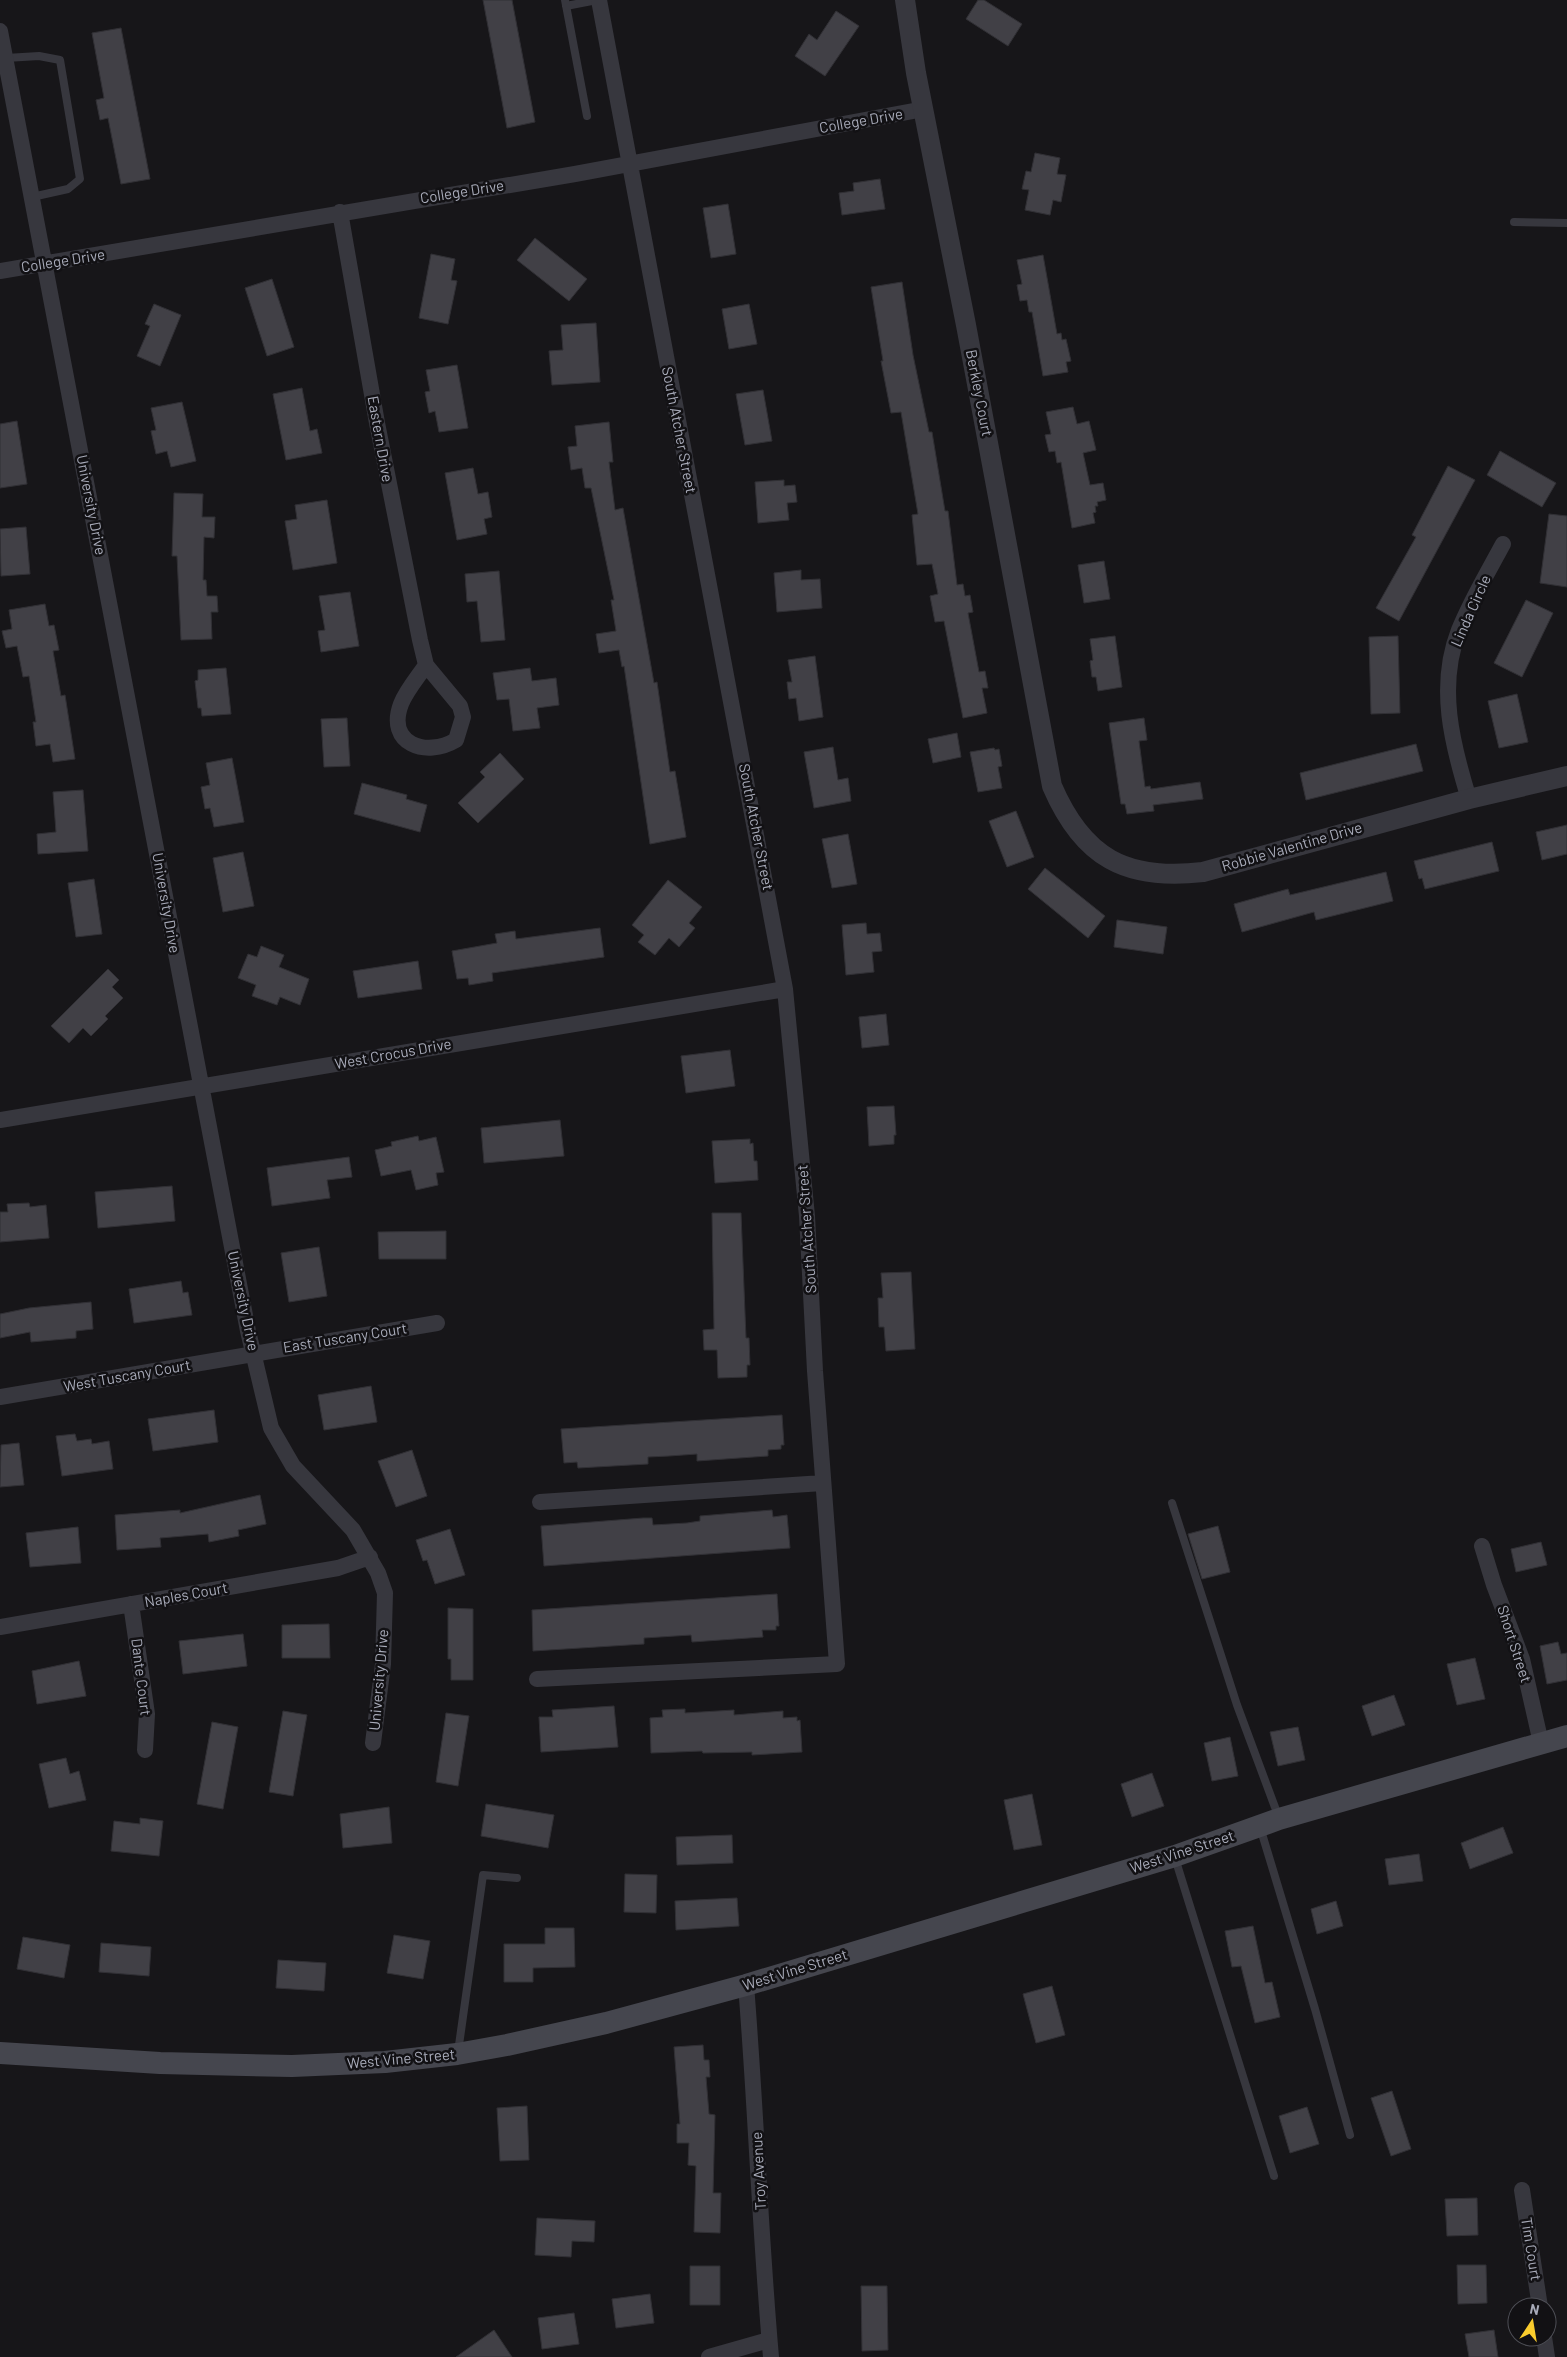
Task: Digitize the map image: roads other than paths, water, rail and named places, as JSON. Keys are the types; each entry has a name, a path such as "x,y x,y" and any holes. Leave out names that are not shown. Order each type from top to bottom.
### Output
{"main road":[{"name":"West Vine Street","path":"0,2053 160,2064 292,2066 384,2062 457,2054 606,2023 746,1985 1175,1856 1269,1822 1567,1736"}],"street":[{"name":"South Atcher Street","path":"537,1679 837,1664 815,1371 807,1216 785,989 598,0"},
{"name":"Berkley Court","path":"905,0 924,109 1021,615 1034,699 1052,786"},
{"name":"University Drive","path":"0,31 201,1086 254,1354 271,1428 294,1466 353,1530 370,1557 384,1593 383,1664 373,1743"},
{"name":"College Drive","path":"0,271 630,163 924,109"},
{"name":"Eastern Drive","path":"340,212 397,530 426,665 460,706 463,718 456,740 435,749 423,748 412,744 404,738 398,725 401,704 426,665"},
{"name":"Linda Circle","path":"1470,799 1453,747 1449,712 1449,671 1459,630 1503,544"},
{"name":"Robbie Valentine Drive","path":"1052,786 1068,818 1093,848 1110,860 1131,869 1153,874 1178,875 1203,872 1470,799 1567,776"},
{"name":"West Crocus Drive","path":"0,1120 785,989"},
{"name":"East Tuscany Court","path":"254,1354 437,1323"},
{"name":"West Tuscany Court","path":"0,1397 254,1354"},
{"path":"540,1502 824,1483"},
{"name":"Short Street","path":"1482,1546 1494,1585 1522,1659 1541,1743"},
{"name":"Naples Court","path":"0,1627 338,1568 370,1557"},
{"name":"Dante Court","path":"131,1604 147,1714 145,1750"},
{"name":"Troy Avenue","path":"746,1985 756,2102 763,2269 771,2357"},
{"name":"Tim Court","path":"1522,2190 1538,2297"},
{"path":"709,2357 770,2340"}],"lane":[{"path":"586,116 566,3 598,0"},
{"path":"6,58 39,56 60,60 80,178 68,189 32,197"},
{"path":"1514,222 1567,222"},
{"path":"1172,1503 1237,1704 1269,1822 1315,2009 1350,2136"},
{"path":"1175,1856 1274,2176"},
{"path":"457,2054 483,1875 517,1878"}]}
